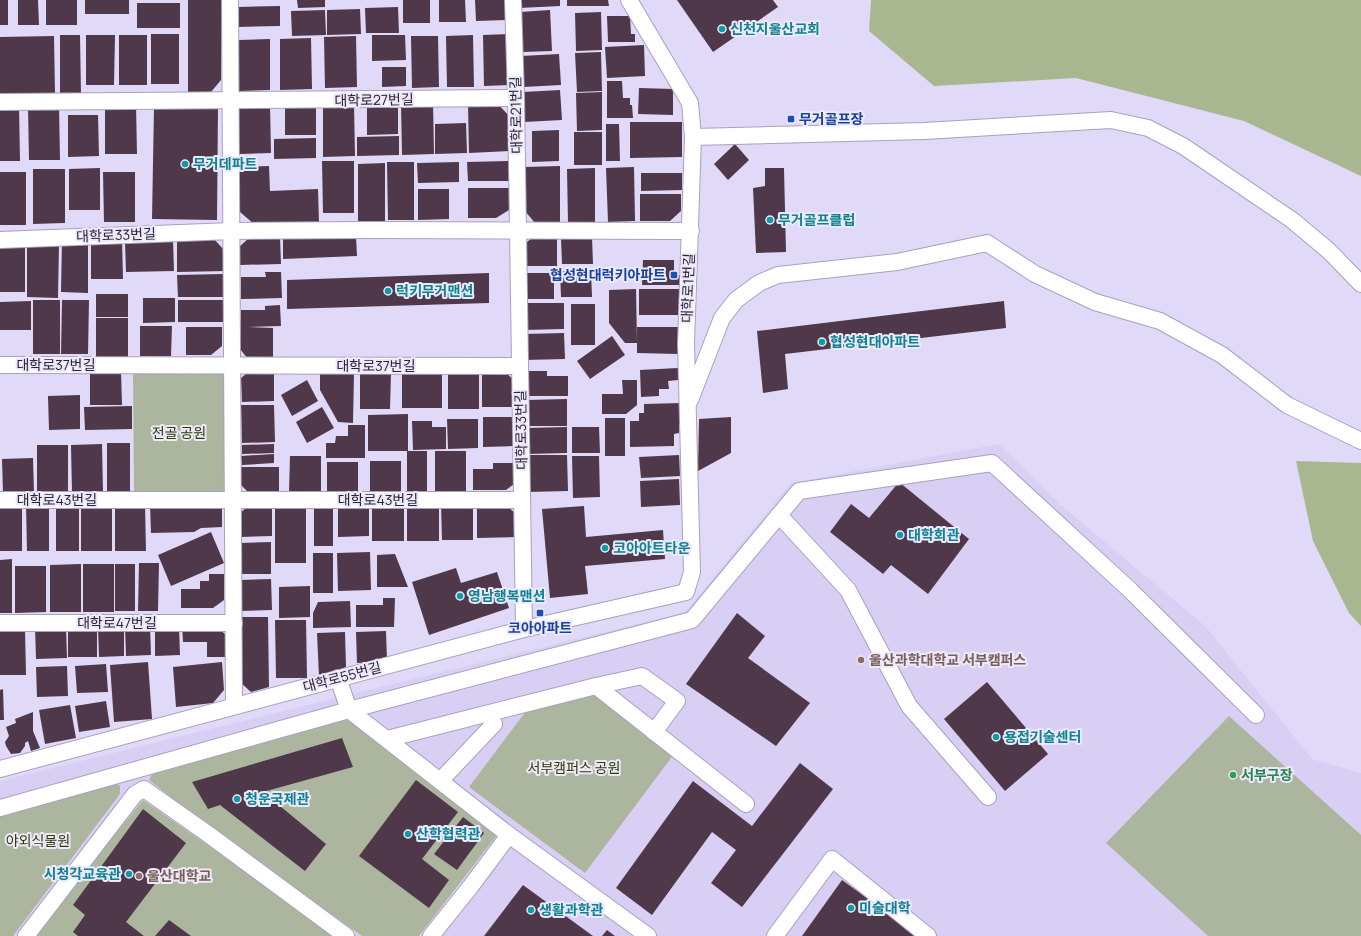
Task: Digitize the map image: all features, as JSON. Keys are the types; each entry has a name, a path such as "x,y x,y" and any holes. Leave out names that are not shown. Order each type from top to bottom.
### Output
{"street":[{"path":"230,0 234,705"},
{"name":"대학로21번길","path":"513,0 518,230"},
{"name":"대학로1번길","path":"630,0 690,103 693,137 686,344 692,572 686,592"},
{"name":"대학로27번길","path":"0,102 516,98"},
{"path":"693,137 924,131 1110,120 1148,128 1182,146 1292,220 1329,251 1361,284"},
{"name":"대학로33번길","path":"518,230 524,629"},
{"name":"대학로33번길","path":"0,240 232,231 691,231"},
{"path":"688,407 722,318 736,300 759,283 778,275 897,262 987,243 1035,274 1095,302 1160,321 1222,355 1287,405 1361,441"},
{"name":"대학로37번길","path":"0,365 520,366"},
{"path":"0,808 349,710 692,620 799,491 992,463 1130,590 1256,715"},
{"name":"대학로43번길","path":"0,500 522,500"},
{"path":"779,515 848,590 909,706 988,796"},
{"name":"대학로55번길","path":"0,769 234,705 524,629 686,592"},
{"name":"대학로47번길","path":"0,623 234,623"},
{"path":"387,740 596,686 642,676 677,701 654,732"},
{"path":"338,678 349,710 440,780 508,835 648,936"},
{"path":"596,686 746,804"},
{"path":"440,780 494,724 489,714"},
{"path":"124,774 346,936"},
{"path":"26,936 135,794 144,789"},
{"path":"431,936 471,886 508,835"},
{"path":"775,936 832,859 928,936"}],"shaded area":[{"name":"울산과학대학교 서부캠퍼스","path":"999,444 1062,506 1206,627 1312,759 1361,773 1361,936 0,936 0,781 685,612 791,483"}],"green space":[{"path":"871,0 1361,0 1361,176 1244,121 1076,78 934,86 869,31"},
{"name":"전골 공원","path":"226,372 225,494 134,492 133,373"},
{"path":"1296,461 1361,463 1361,626 1349,613 1313,541"},
{"name":"서부캠퍼스 공원","path":"596,686 677,750 585,873 469,787 532,703"},
{"name":"서부구장","path":"1229,716 1361,835 1361,936 1208,936 1106,843"},
{"path":"345,718 497,835 419,936 362,936 208,826 149,780 152,774"},
{"name":"야외식물원","path":"114,781 120,786 120,793 117,798 13,936 0,936 0,813"},
{"path":"143,800 235,864 334,936 33,936"}],"building":[{"path":"0,0 8,0 8,25 0,25"},
{"path":"18,0 38,0 39,25 18,25"},
{"path":"46,0 77,0 77,25 46,25"},
{"path":"85,0 129,0 129,14 85,14"},
{"path":"188,0 222,0 221,80 211,92 188,92"},
{"path":"297,0 325,0 325,7 298,8"},
{"path":"403,0 430,0 430,23 403,23"},
{"path":"439,0 465,0 466,22 439,22"},
{"path":"475,0 506,0 506,20 476,21"},
{"path":"519,0 560,0 560,6 519,8"},
{"path":"567,0 608,0 609,6 567,6"},
{"name":"신천지울산교회","path":"677,0 773,0 778,7 713,52"},
{"path":"137,3 180,3 180,28 137,28"},
{"path":"280,6 280,26 238,27 238,7"},
{"path":"398,7 399,33 366,33 365,8"},
{"path":"360,9 361,34 327,35 327,10"},
{"path":"325,10 326,35 292,36 291,11"},
{"path":"550,10 552,51 522,52 520,12"},
{"path":"601,12 602,50 576,51 575,13"},
{"path":"607,16 630,16 631,34 635,34 635,42 608,42"},
{"path":"151,34 179,34 179,84 151,84"},
{"path":"510,34 511,85 484,86 483,35"},
{"path":"60,35 80,35 81,94 60,94"},
{"path":"86,35 115,35 114,85 86,85"},
{"path":"119,35 147,35 147,85 119,85"},
{"path":"372,35 405,35 406,60 372,61"},
{"path":"473,35 474,87 447,87 446,36"},
{"path":"54,36 55,94 0,95 0,37"},
{"path":"356,36 357,87 325,88 324,37"},
{"path":"411,36 438,36 439,87 412,88"},
{"path":"311,38 312,89 280,90 280,39"},
{"path":"270,39 270,90 239,91 238,40"},
{"path":"644,45 645,76 607,78 605,47"},
{"path":"601,52 602,91 577,92 575,53"},
{"path":"559,54 561,85 523,87 521,56"},
{"path":"382,67 406,67 406,86 382,87"},
{"path":"607,81 622,81 623,98 630,98 633,118 607,118"},
{"path":"639,88 673,89 673,115 638,114"},
{"path":"560,90 562,120 524,122 523,92"},
{"path":"602,92 602,130 577,131 576,93"},
{"path":"433,102 434,154 402,155 401,103"},
{"path":"497,103 510,117 510,151 469,153 468,104"},
{"path":"316,104 316,135 285,135 285,105"},
{"path":"354,104 355,156 323,157 323,105"},
{"path":"367,104 398,104 398,134 367,135"},
{"path":"19,105 20,161 0,161 0,106"},
{"path":"28,105 59,105 60,160 29,160"},
{"path":"136,105 137,154 105,154 105,106"},
{"path":"270,105 271,153 239,154 238,106"},
{"name":"무거데파트","path":"154,107 218,108 217,220 152,219"},
{"path":"68,115 98,115 99,156 68,157"},
{"path":"630,122 682,122 682,157 630,158"},
{"path":"466,123 467,153 435,154 435,124"},
{"path":"606,124 619,124 620,161 606,161"},
{"path":"559,130 559,161 532,162 532,131"},
{"path":"574,132 602,132 602,165 574,165"},
{"path":"399,136 399,155 357,156 357,137"},
{"path":"316,138 316,158 274,159 274,139"},
{"path":"735,144 749,160 728,180 714,164"},
{"path":"322,161 354,161 354,213 323,213"},
{"path":"509,161 509,181 468,181 467,162"},
{"path":"387,162 414,162 414,220 388,220"},
{"path":"459,162 459,182 418,183 417,163"},
{"path":"385,163 385,221 358,221 358,164"},
{"path":"269,166 270,191 318,189 319,222 254,224 240,212 239,167"},
{"path":"560,166 560,223 535,223 525,211 524,167"},
{"path":"634,167 635,221 608,222 606,168"},
{"path":"100,168 100,210 69,210 69,169"},
{"path":"595,168 595,222 568,223 567,169"},
{"name":"무거골프클럽","path":"765,168 784,168 786,252 756,253 753,188 765,186"},
{"path":"33,169 65,169 65,223 33,224"},
{"path":"0,172 26,172 26,225 0,225"},
{"path":"103,172 135,172 135,222 104,222"},
{"path":"641,173 682,173 682,190 641,191"},
{"path":"468,188 509,188 509,210 496,218 468,218"},
{"path":"418,189 449,189 449,219 418,220"},
{"path":"640,194 681,194 681,211 670,221 640,221"},
{"path":"356,236 357,256 283,259 283,238"},
{"path":"280,237 281,264 240,265 239,247 249,238"},
{"path":"592,237 593,264 562,264 561,238"},
{"path":"532,238 557,238 557,266 522,266 522,246"},
{"path":"122,239 123,279 91,279 91,240"},
{"path":"214,239 224,250 225,271 177,272 177,240"},
{"path":"62,240 88,240 88,293 61,292"},
{"path":"173,240 174,271 126,272 125,241"},
{"path":"27,243 59,243 58,298 27,297"},
{"path":"0,245 25,245 25,292 0,292"},
{"path":"643,260 674,260 674,275 680,275 680,285 642,285"},
{"path":"560,271 591,271 592,297 561,297"},
{"path":"265,272 281,272 282,298 241,299 241,277 266,277"},
{"name":"럭키무거맨션","path":"489,273 489,303 287,309 287,280"},
{"path":"523,273 554,273 554,299 523,299"},
{"path":"223,274 223,297 178,297 177,275"},
{"path":"636,289 637,343 625,343 609,323 609,290"},
{"path":"639,289 679,289 679,315 639,315"},
{"path":"96,294 128,294 128,317 96,317"},
{"path":"143,298 175,298 175,322 143,323"},
{"path":"33,300 60,300 60,354 33,354"},
{"path":"62,300 89,300 88,354 61,354"},
{"path":"178,300 223,300 223,322 178,322"},
{"path":"31,301 31,330 0,330 0,302"},
{"name":"협성현대아파트","path":"1004,301 1006,328 785,354 788,389 763,393 757,331"},
{"path":"524,303 564,303 564,329 524,330"},
{"path":"571,304 595,304 595,345 571,345"},
{"path":"280,305 281,326 248,327 273,328 273,359 248,359 240,349 241,310 265,310 265,306"},
{"path":"96,318 128,318 128,357 96,357"},
{"path":"140,326 172,326 171,356 140,356"},
{"path":"186,327 222,327 222,346 211,355 186,355"},
{"path":"637,327 678,327 678,354 637,353"},
{"path":"564,333 565,359 524,360 524,334"},
{"path":"612,336 625,355 590,379 577,361"},
{"path":"252,369 274,369 274,401 242,402 241,378"},
{"path":"680,369 681,379 668,381 669,389 659,389 659,396 641,397 640,370"},
{"path":"90,371 121,371 122,405 90,405"},
{"path":"320,371 354,372 353,423 338,422 320,390"},
{"path":"442,371 442,408 402,408 402,372"},
{"path":"482,371 504,371 515,381 515,407 482,407"},
{"path":"526,371 547,371 547,376 568,376 568,396 526,396"},
{"path":"448,372 479,372 479,409 448,409"},
{"path":"360,373 391,373 390,409 360,409"},
{"path":"307,380 318,401 292,416 281,395"},
{"path":"622,380 637,380 637,405 626,414 602,414 602,394 623,394"},
{"path":"80,395 80,429 49,430 48,396"},
{"path":"567,399 567,426 527,426 526,400"},
{"path":"681,403 681,423 679,423 679,433 674,434 674,446 630,447 630,421 639,421 639,413 644,413 644,404"},
{"path":"241,405 274,405 275,442 242,443"},
{"path":"132,406 132,429 85,430 84,407"},
{"path":"322,407 334,428 307,443 296,422"},
{"path":"408,414 408,451 368,451 368,415"},
{"path":"483,417 513,417 514,446 483,447"},
{"path":"731,417 731,453 698,471 699,419"},
{"path":"605,418 625,418 625,456 605,456"},
{"path":"447,419 478,419 478,448 448,449"},
{"path":"412,421 432,421 432,427 446,427 446,449 413,450"},
{"path":"348,425 365,425 365,458 326,458 326,443 335,443 336,436 348,436"},
{"path":"567,427 567,453 527,454 527,428"},
{"path":"572,427 599,427 600,453 572,453"},
{"path":"107,443 130,443 130,491 107,491"},
{"path":"102,444 103,492 72,492 71,445"},
{"path":"274,444 274,453 242,454 242,445"},
{"path":"37,445 68,445 68,492 37,493"},
{"path":"407,451 427,451 427,492 407,492"},
{"path":"435,451 466,451 466,491 435,491"},
{"path":"274,454 274,463 242,465 241,456"},
{"path":"527,455 567,455 568,491 527,492"},
{"path":"679,455 680,476 641,478 639,457"},
{"path":"290,456 321,456 321,493 289,493"},
{"path":"572,456 599,456 600,497 573,498"},
{"path":"33,458 34,493 3,493 2,459"},
{"path":"370,461 401,461 401,492 370,492"},
{"path":"327,462 358,462 358,493 327,493"},
{"path":"493,463 515,463 514,484 506,490 473,490 473,469 493,469"},
{"path":"240,467 279,467 279,494 251,495 241,485"},
{"path":"679,479 680,505 641,507 640,481"},
{"name":"대학회관","path":"899,482 969,539 928,594 891,565 883,574 830,532 851,504 869,518"},
{"path":"56,503 79,503 79,551 56,551"},
{"path":"112,503 112,551 81,551 81,504"},
{"path":"26,504 49,504 49,551 27,551"},
{"path":"115,504 145,504 146,551 115,551"},
{"path":"150,504 222,504 222,527 201,528 194,532 151,533"},
{"path":"251,504 272,504 272,536 240,537 240,513"},
{"path":"441,504 473,504 473,540 442,540"},
{"path":"0,505 22,505 22,551 0,551"},
{"path":"275,505 306,505 306,563 275,563"},
{"path":"372,505 404,505 404,541 372,541"},
{"path":"439,505 439,541 407,541 407,506"},
{"path":"506,505 517,515 517,537 477,538 477,506"},
{"path":"314,506 333,506 333,546 314,546"},
{"path":"338,506 369,506 369,536 338,537"},
{"name":"코아아트타운","path":"584,506 586,537 663,530 665,559 585,566 588,594 550,598 542,509"},
{"path":"211,532 224,563 171,586 158,555"},
{"path":"271,542 271,574 240,574 240,543"},
{"path":"370,552 371,590 338,591 337,553"},
{"path":"313,553 333,553 333,593 313,593"},
{"path":"395,554 408,587 377,587 377,555"},
{"path":"12,559 12,613 0,613 0,560"},
{"path":"139,563 159,563 158,611 138,611"},
{"path":"81,564 81,612 50,612 50,565"},
{"path":"83,564 114,564 114,612 83,612"},
{"path":"115,564 135,564 135,611 115,611"},
{"path":"15,566 46,566 46,612 15,613"},
{"name":"영남행복맨션","path":"456,568 461,583 497,572 509,608 429,635 412,582"},
{"path":"209,574 224,574 224,600 213,608 181,608 181,589 200,589 200,581 209,581"},
{"path":"271,579 272,610 240,611 240,580"},
{"path":"310,586 310,617 279,618 279,587"},
{"path":"383,598 395,598 394,627 356,627 356,605 383,605"},
{"path":"350,601 351,627 313,628 313,613 318,602"},
{"path":"737,613 765,636 748,658 810,703 776,746 686,684"},
{"path":"241,617 268,617 269,687 251,692 241,683"},
{"path":"275,620 306,620 307,678 276,678"},
{"path":"150,625 151,655 126,656 125,626"},
{"path":"155,626 179,626 180,655 155,656"},
{"path":"182,626 215,626 225,634 225,657 207,657 207,642 183,642"},
{"path":"35,627 66,627 67,658 36,659"},
{"path":"68,627 97,627 97,657 68,657"},
{"path":"98,627 124,627 124,656 99,657"},
{"path":"0,629 25,629 26,675 0,675"},
{"path":"386,631 387,661 357,663 356,632"},
{"path":"345,632 346,667 319,677 317,633"},
{"path":"148,662 152,719 114,722 110,665"},
{"path":"222,662 224,690 213,703 176,707 173,667"},
{"path":"106,664 108,692 77,693 75,666"},
{"path":"67,666 68,696 37,697 36,667"},
{"name":"용접기술센터","path":"987,682 1048,754 1005,791 944,719"},
{"path":"3,689 4,720 0,720 0,690"},
{"path":"106,701 110,727 79,732 75,706"},
{"path":"70,705 76,738 45,744 39,710"},
{"path":"33,712 33,731 40,748 31,751 28,741 25,743 25,746 20,753 11,754 5,742 9,736 6,727 16,723 15,719"},
{"name":"청운국제관","path":"342,738 353,767 263,792 326,844 305,871 220,805 208,809 192,782"},
{"path":"800,763 833,789 742,907 711,883 736,850 712,832 652,915 616,888 693,781 752,826"},
{"name":"산학협력관","path":"416,780 458,812 422,859 449,880 429,908 359,856"},
{"name":"시청각교육관","path":"143,809 186,843 126,922 144,936 78,936 73,932 85,915 73,905"},
{"path":"463,817 484,833 457,870 434,854"},
{"name":"미술대학","path":"842,880 919,936 802,936"},
{"name":"생활과학관","path":"523,885 593,936 484,936"},
{"path":"169,920 191,936 155,936"},
{"name":"생활과학관","path":"607,930 615,936 602,936"}],"place":[{"name":"신천지울산교회","path":"722,29"},
{"name":"무거골프장","path":"791,119"},
{"name":"무거데파트","path":"185,164"},
{"name":"무거골프클럽","path":"770,220"},
{"name":"협성현대럭키아파트","path":"674,275"},
{"name":"럭키무거맨션","path":"388,291"},
{"name":"협성현대아파트","path":"822,342"},
{"name":"대학회관","path":"900,535"},
{"name":"코아아트타운","path":"605,548"},
{"name":"영남행복맨션","path":"460,596"},
{"name":"코아아파트","path":"540,613"},
{"name":"울산과학대학교 서부캠퍼스","path":"861,660"},
{"name":"용접기술센터","path":"996,737"},
{"name":"서부구장","path":"1233,775"},
{"name":"청운국제관","path":"237,799"},
{"name":"산학협력관","path":"408,834"},
{"name":"시청각교육관","path":"129,874"},
{"name":"울산대학교","path":"139,876"},
{"name":"미술대학","path":"851,908"},
{"name":"생활과학관","path":"531,910"}]}
